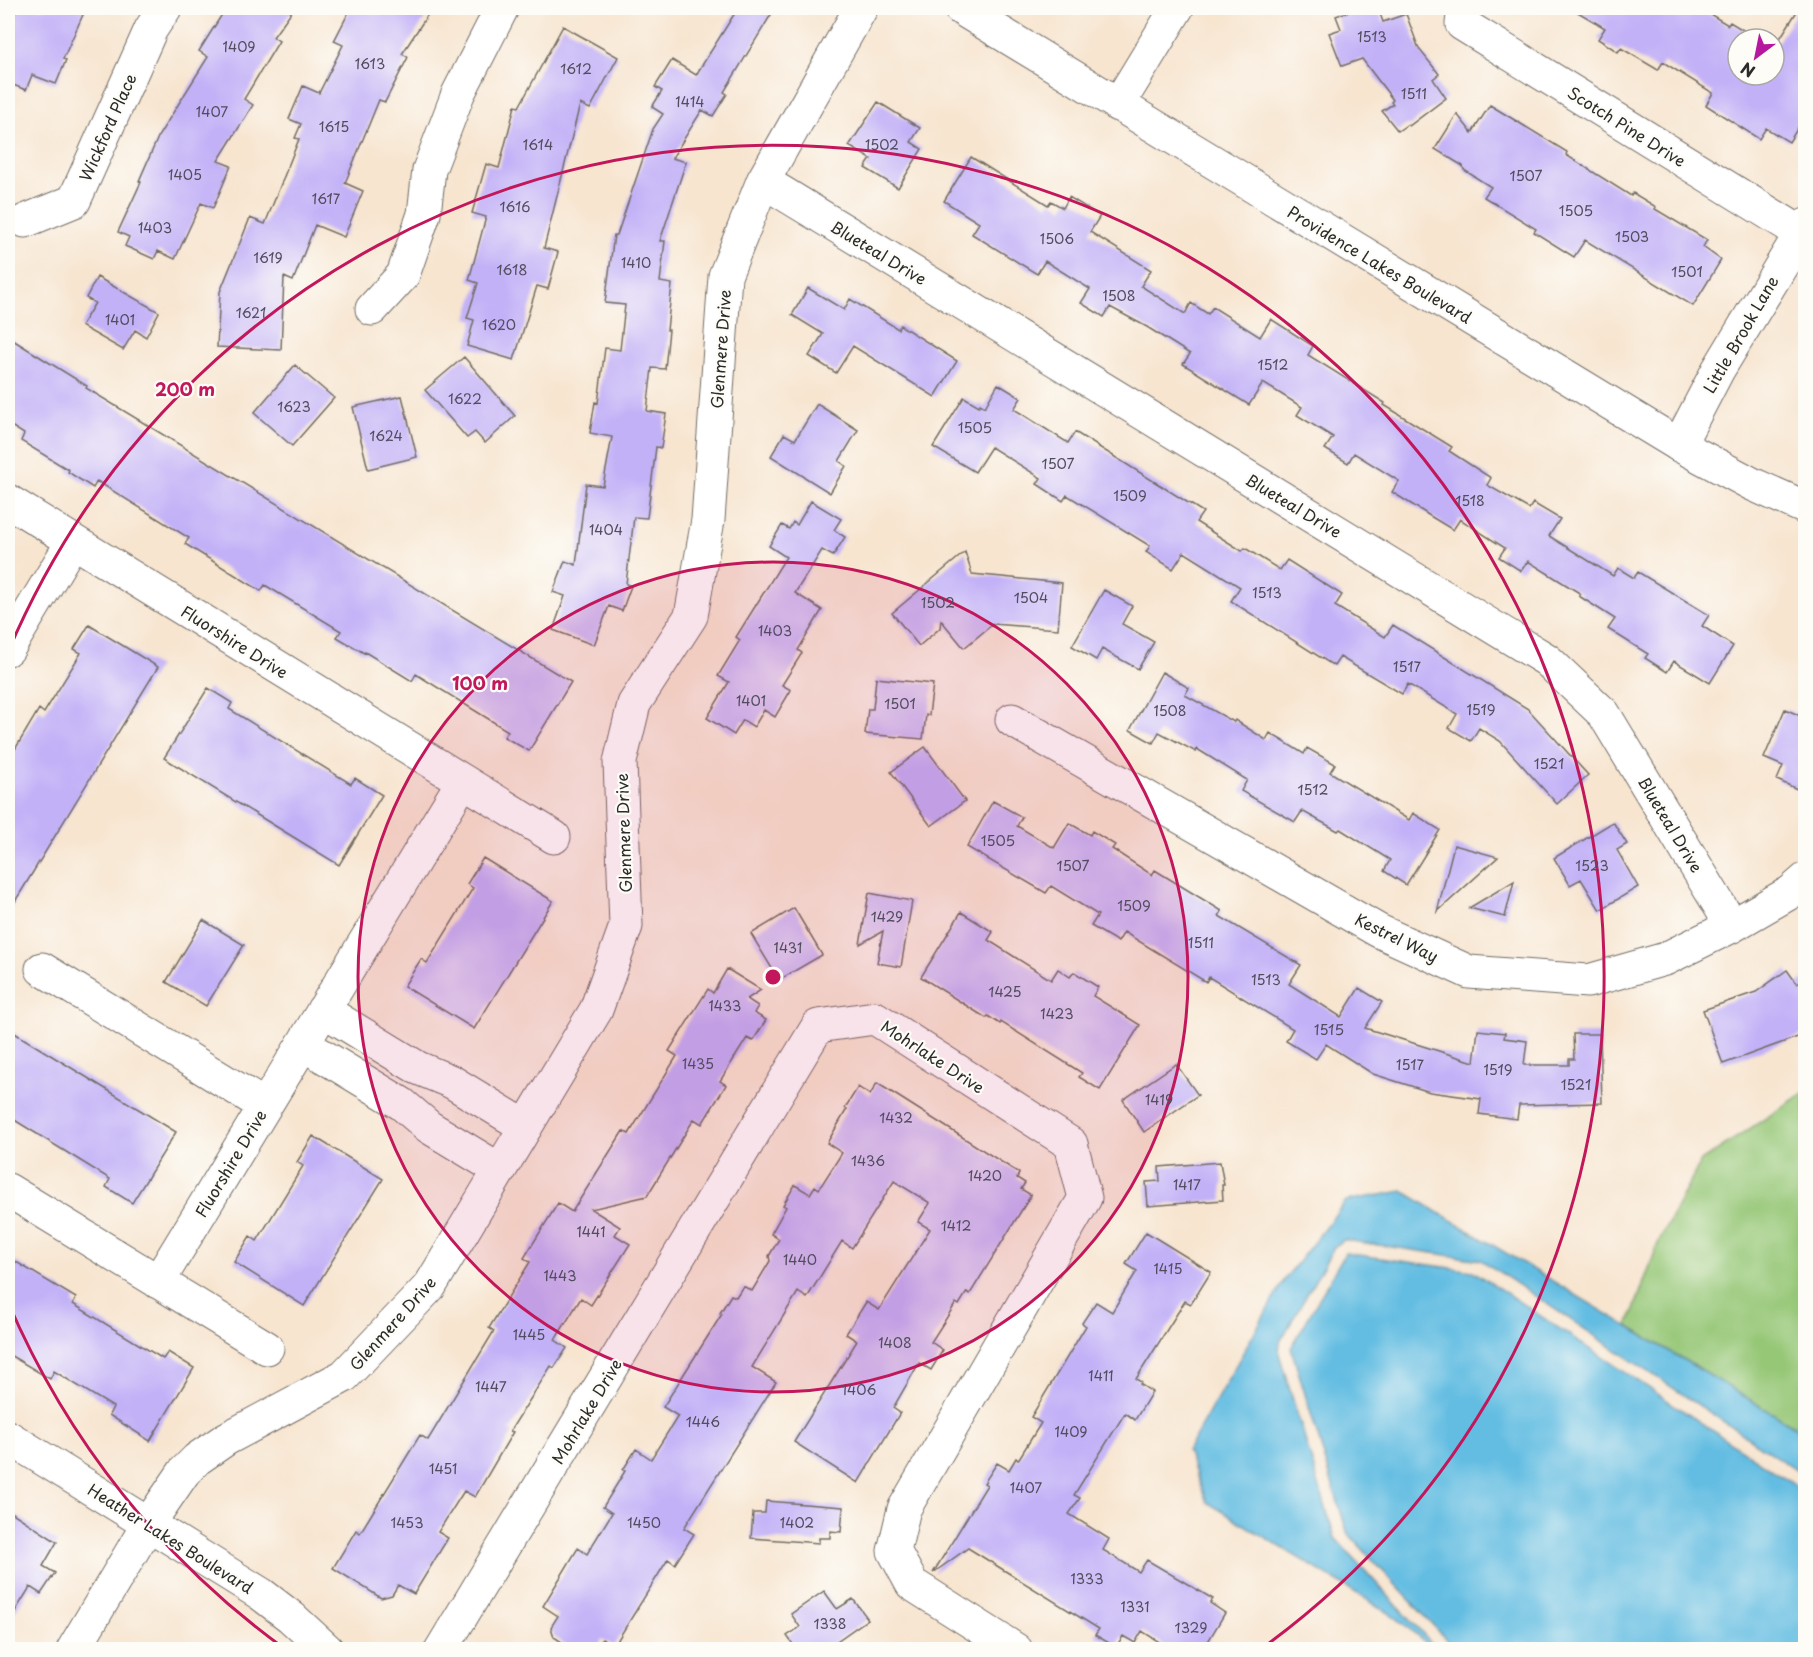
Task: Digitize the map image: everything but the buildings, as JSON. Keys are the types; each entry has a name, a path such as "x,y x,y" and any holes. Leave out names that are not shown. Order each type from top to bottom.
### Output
{"street":[{"name":"Wickford Place","path":"25,221 74,201 151,29 165,8"},
{"path":"372,309 403,275 424,214 429,170 433,159 458,94 502,8"},
{"name":"Glenmere Drive","path":"73,1650 149,1523 184,1472 197,1459 226,1439 344,1376 430,1286 596,1010 626,926 620,762 634,704 691,616 708,520 725,276 763,181 861,8"},
{"name":"Providence Lakes Boulevard","path":"960,8 1679,446 1806,508"},
{"path":"1118,105 1177,8"},
{"name":"Scotch Pine Drive","path":"1464,8 1462,24 1804,232"},
{"name":"Blueteal Drive","path":"763,181 1547,660 1604,714 1732,926"},
{"name":"Little Brook Lane","path":"1679,446 1718,370 1804,232"},
{"name":"Fluorshire Drive","path":"8,501 554,837"},
{"path":"8,649 73,541"},
{"name":"Kestrel Way","path":"1012,720 1379,930 1469,972 1588,981 1665,960 1732,926 1791,892 1806,879"},
{"name":"Fluorshire Drive","path":"158,1282 463,781"},
{"path":"42,969 265,1106"},
{"path":"323,1010 418,1068 452,1082 526,1127"},
{"name":"Mohrlake Drive","path":"441,1650 818,1026 875,1018 1071,1144 1085,1198 904,1509 894,1551 912,1584 1016,1650"},
{"path":"303,1044 396,1101 429,1127 500,1170"},
{"path":"413,1114 436,1075"},
{"path":"8,1190 267,1348"},
{"name":"Heather Lakes Boulevard","path":"8,1437 261,1594 291,1617 327,1650"}],"green space":[{"path":"1805,1092 1805,1433 1628,1326 1659,1241 1701,1161"}],"water":[{"path":"1403,1191 1805,1433 1805,1476 1481,1260 1344,1240 1334,1247 1280,1342 1279,1354 1335,1538 1437,1649 1433,1649 1394,1616 1207,1502 1187,1451 1285,1279 1346,1201"},
{"path":"1345,1253 1473,1271 1805,1492 1805,1649 1455,1649 1347,1532 1291,1348"}]}
